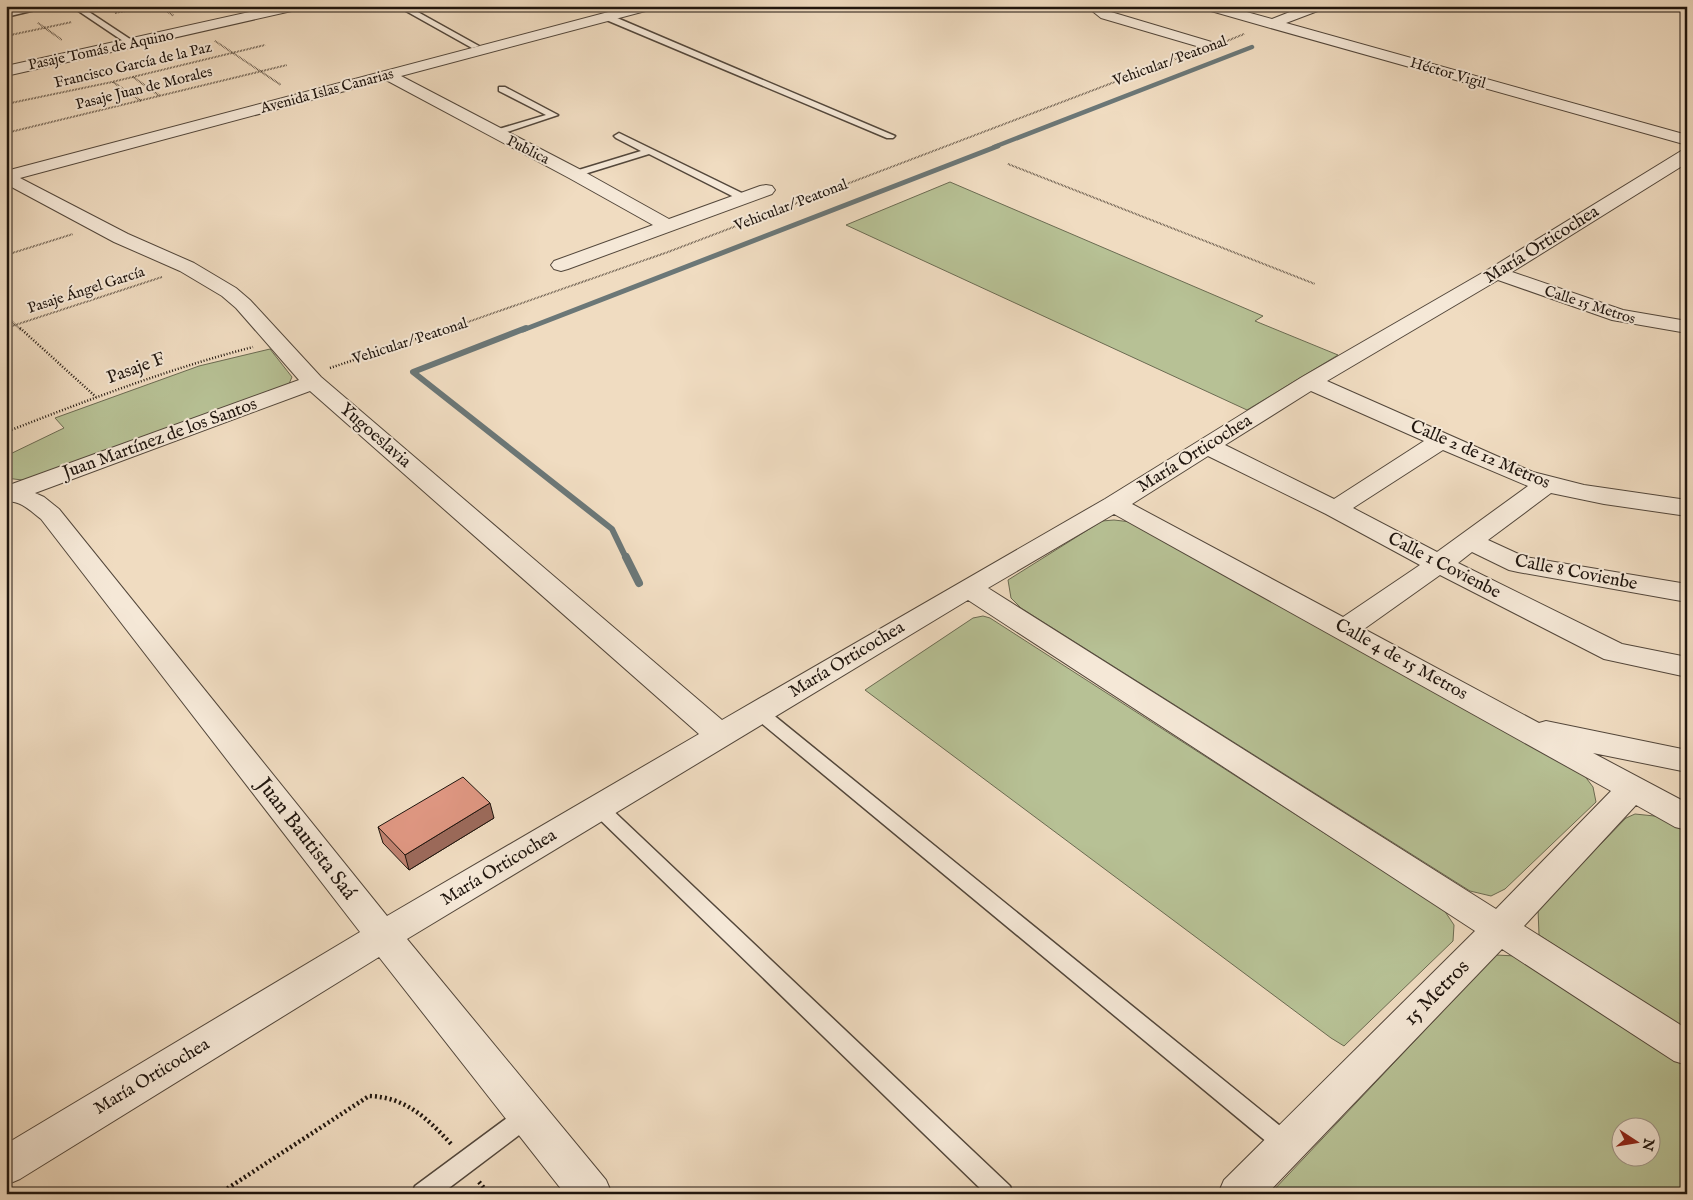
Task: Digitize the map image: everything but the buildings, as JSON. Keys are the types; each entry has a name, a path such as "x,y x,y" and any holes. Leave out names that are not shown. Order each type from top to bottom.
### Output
{"street":[{"name":"Pasaje Tomás de Aquino","path":"6,71 296,6"},
{"name":"Avenida Islas Canarias","path":"6,176 648,6"},
{"path":"1093,6 1106,15 1210,46"},
{"name":"Héctor Vigil","path":"1209,6 1687,140"},
{"path":"1272,24 1318,6"},
{"name":"Publica","path":"388,75 575,174 668,226"},
{"name":"María Orticochea","path":"6,1166 383,936 968,588 1114,504 1310,382 1496,273 1687,155"},
{"name":"Yugoeslavia","path":"6,176 121,238 187,267 220,287 243,304 310,379 720,735"},
{"path":"561,265 766,190"},
{"name":"Calle 15 Metros","path":"1496,273 1619,316 1687,327"},
{"name":"Juan Martínez de los Santos","path":"9,492 310,379"},
{"name":"Calle 2 de 12 Metros","path":"1310,382 1524,477 1569,490 1687,508"},
{"path":"1335,509 1442,440"},
{"name":"Calle 1 Covienbe","path":"1207,446 1335,509 1439,564 1614,652 1687,667"},
{"path":"1345,629 1439,564 1545,484"},
{"name":"Juan Bautista Saá","path":"9,492 35,502 50,514 383,936 591,1194"},
{"name":"Calle 4 de 15 Metros","path":"1114,504 1687,818"},
{"name":"Calle 8 Covienbe","path":"1469,541 1518,564 1687,593"},
{"path":"968,588 1687,1049"},
{"path":"1522,727 1687,761"},
{"name":"15 Metros","path":"1239,1194 1500,928 1632,789"}],"lane":[{"path":"6,15 48,6"},
{"path":"75,6 132,43"},
{"path":"401,6 476,46"},
{"path":"607,17 890,136"},
{"path":"495,132 554,115 502,89"},
{"path":"619,136 744,198"},
{"path":"575,174 650,151"},
{"path":"760,713 1287,1145"},
{"path":"599,808 1002,1194"},
{"path":"424,1194 528,1116"}],"path":[{"path":"22,12 83,54"},
{"name":"Vehicular/ Peatonal","path":"310,379 668,252 1210,46 1270,28 1272,24"},
{"path":"196,29 300,98"},
{"name":"Francisco García de la Paz","path":"6,104 112,82 265,45"},
{"name":"Pasaje Juan de Morales","path":"6,132 287,65"},
{"path":"132,77 160,96"},
{"path":"112,82 141,101"},
{"path":"1008,164 1315,284"},
{"path":"6,255 73,234"},
{"name":"Pasaje Ángel García","path":"6,328 163,277"},
{"path":"6,316 96,397"},
{"name":"Pasaje F","path":"8,432 96,397 195,362 276,342"},
{"path":"220,1194 369,1096 390,1097 409,1105 432,1122 489,1194"}],"green space":[{"path":"950,182 1263,316 1255,321 1338,355 1247,410 846,225"},
{"path":"270,349 292,377 288,386 30,481 6,478 6,456 64,428 55,418 199,366"},
{"path":"1102,521 1131,522 1578,767 1593,787 1596,802 1505,889 1491,896 1470,891 1021,608 1011,598 1008,580"},
{"path":"983,616 990,618 1444,910 1454,925 1453,941 1344,1046 1331,1038 865,690 973,618"},
{"path":"1635,814 1664,817 1687,827 1687,1031 1539,935 1538,909 1626,818"},
{"path":"1496,955 1516,956 1687,1060 1687,1194 1270,1194"}],"waterway":[{"path":"994,147 1252,47"},
{"path":"523,330 998,146"},
{"path":"526,328 413,372 612,529 626,558"},
{"path":"626,557 639,583"}]}
